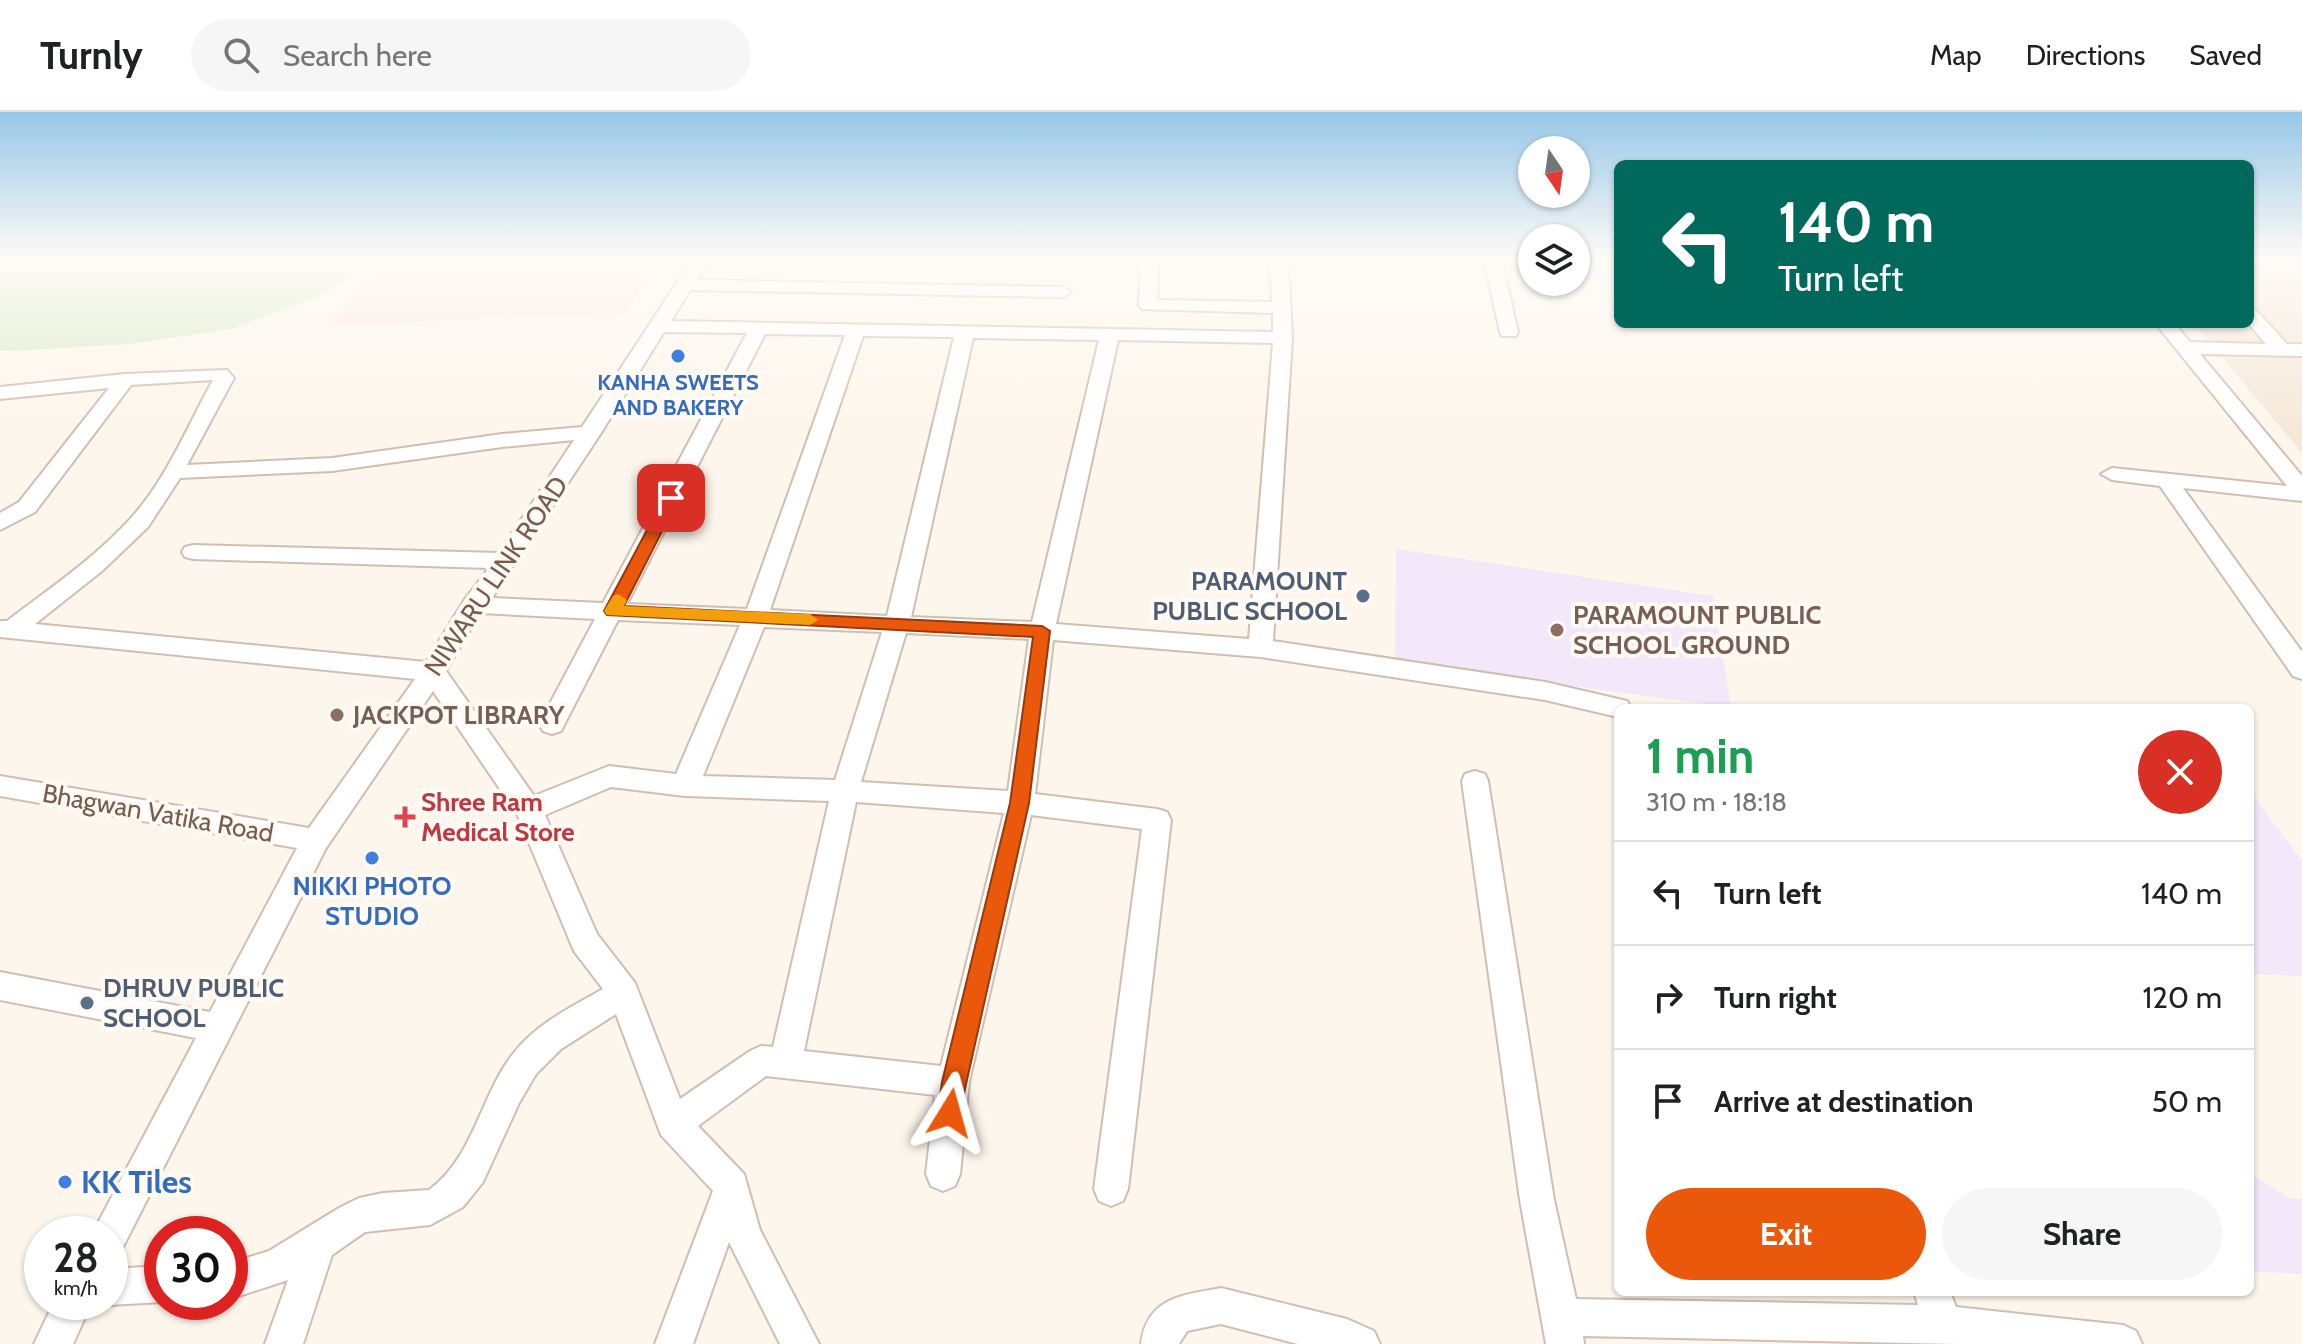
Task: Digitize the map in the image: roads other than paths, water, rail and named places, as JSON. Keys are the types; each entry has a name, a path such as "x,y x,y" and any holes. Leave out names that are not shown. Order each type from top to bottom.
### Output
{"street":[{"name":"NIWARU LINK ROAD","path":"120,1216 316,840 433,672 473,605 591,433 666,314"},
{"path":"1260,648 1283,338 1281,314"},
{"path":"1505,314 1509,332"},
{"path":"2254,318 2282,350"},
{"path":"658,326 1283,338"},
{"path":"552,724 759,328"},
{"path":"2168,328 2302,492"},
{"path":"685,786 756,617 856,330"},
{"path":"785,1064 845,791 897,624 965,332"},
{"path":"943,1174 953,1082 1020,803 1042,631 1110,335"},
{"path":"2185,348 2302,350"},
{"path":"0,393 125,380 220,374 224,378 173,472 140,522 118,546 6,630"},
{"path":"0,523 27,507 125,380"},
{"path":"173,472 295,469 491,439 591,433"},
{"path":"2112,474 2302,492"},
{"path":"2166,479 2302,670"},
{"path":"193,552 506,561"},
{"path":"473,605 1042,631 1260,648 1545,691 1614,707"},
{"path":"6,630 433,672 529,810 585,942 624,993 673,1124 732,1186 744,1235 800,1344"},
{"path":"529,810 609,776 685,786 845,791 1020,803 1157,820 1111,1189"},
{"path":"1475,781 1537,1200 1563,1330 1938,1308 2123,1344"},
{"name":"Bhagwan Vatika Road","path":"0,786 316,840"},
{"path":"0,986 219,1028"},
{"path":"248,1277 265,1273 360,1215 390,1210 417,1212 435,1207 452,1194 467,1175 516,1075 534,1053 562,1030 624,993"},
{"path":"673,1124 761,1061 953,1082"},
{"path":"674,1344 732,1186"},
{"path":"284,1344 318,1243"},
{"path":"1160,1344 1161,1335 1176,1315 1221,1306 1361,1344"},
{"path":"53,1344 65,1320"}],"place":[{"name":"KANHA SWEETS AND BAKERY","path":"678,356"},
{"name":"PARAMOUNT PUBLIC SCHOOL","path":"1363,596"},
{"name":"PARAMOUNT PUBLIC SCHOOL GROUND","path":"1557,630"},
{"name":"JACKPOT LIBRARY","path":"337,715"},
{"name":"Shree Ram Medical Store","path":"405,817"},
{"name":"NIKKI PHOTO STUDIO","path":"372,858"},
{"name":"DHRUV PUBLIC SCHOOL","path":"87,1003"},
{"name":"KK Tiles","path":"65,1182"}]}
